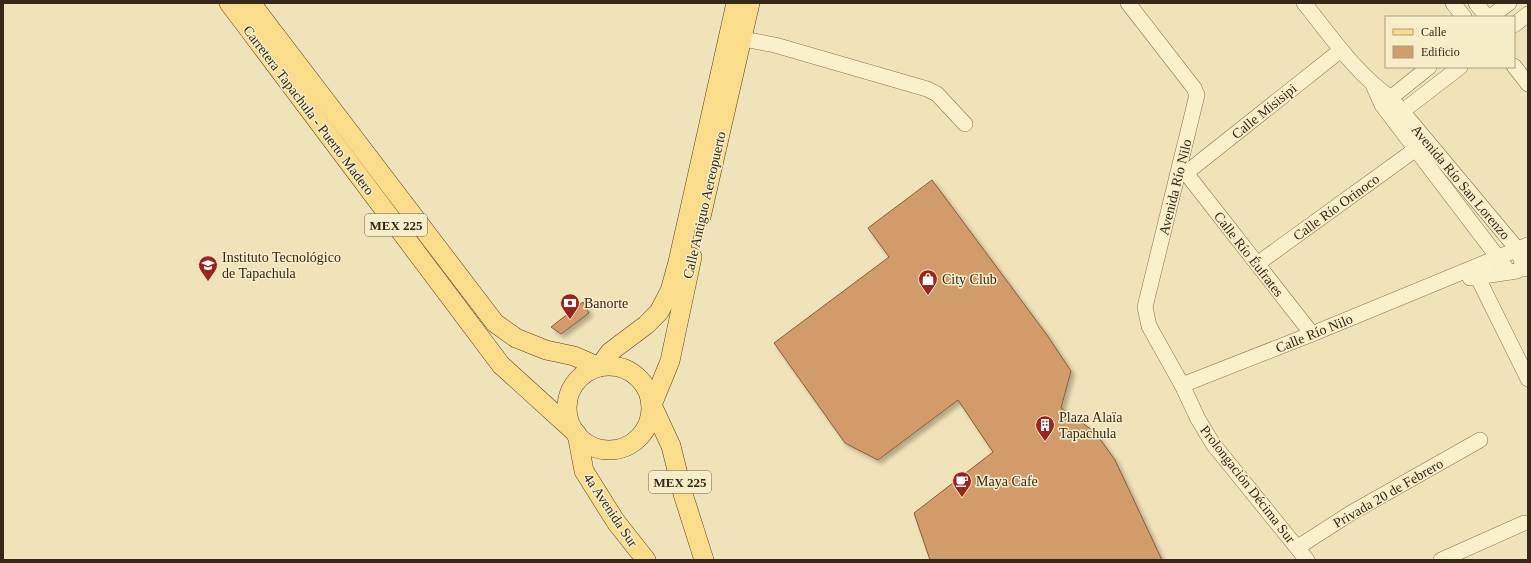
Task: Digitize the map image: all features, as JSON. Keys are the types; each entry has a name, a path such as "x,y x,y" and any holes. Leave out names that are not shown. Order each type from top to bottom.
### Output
{"main road":[{"name":"Carretera Tapachula - Puerto Madero","path":"229,3 501,366 577,434"},
{"name":"Carretera Tapachula - Puerto Madero","path":"251,3 495,323 516,338 546,350 574,356 599,366"},
{"name":"Calle Antiguo Aereopuerto","path":"599,366 610,352 634,335 659,312 670,291 678,262 736,3"},
{"name":"Calle Antiguo Aereopuerto","path":"652,405 670,361 694,245 743,40 750,3"},
{"path":"599,366 614,366 628,370 640,378 648,391 652,405 650,418 645,430 636,440 625,447 612,450 598,449 586,443 577,434 570,422 567,408 570,394 576,382 586,372 599,366"},
{"name":"MEX 225","path":"652,405 671,446 683,494 704,560"},
{"name":"4a Avenida Sur","path":"577,434 584,471 616,522 646,560"}],"street":[{"name":"Avenida Río Nilo","path":"1128,3 1198,95 1182,172 1145,307 1149,326 1182,385"},
{"name":"Avenida Río San Lorenzo","path":"1304,3 1341,50 1397,115 1523,247 1520,270 1500,257 1416,149 1397,115"},
{"path":"1453,3 1463,16"},
{"path":"1476,3 1486,16"},
{"path":"1491,16 1509,3"},
{"path":"1515,24 1528,14"},
{"path":"743,40 775,45 927,89 937,94 965,124"},
{"name":"Calle Misisipi","path":"1182,172 1341,50"},
{"path":"1515,67 1528,84"},
{"path":"1386,101 1428,68"},
{"path":"1397,115 1459,68"},
{"name":"Calle Río Orinoco","path":"1257,264 1416,149"},
{"name":"Calle Río Éufrates","path":"1182,172 1312,334"},
{"name":"Calle Río Nilo","path":"1476,273 1500,257 1523,247"},
{"name":"Calle Río Nilo","path":"1182,385 1312,334 1445,279 1476,273 1520,270"},
{"path":"1476,273 1528,379"},
{"name":"Prolongación Décima Sur","path":"1182,385 1198,419 1213,444 1307,560"},
{"name":"Privada 20 de Febrero","path":"1298,547 1351,513 1480,440"},
{"path":"1441,560 1524,522"}],"building":[{"path":"932,180 1047,335 1071,371 1061,408 1095,432 1115,460 1162,560 930,560 914,513 993,452 958,400 878,460 845,443 774,343 889,257 868,228"},
{"name":"Banorte","path":"583,302 589,313 561,334 551,327"}],"place":[{"name":"Instituto Tecnológico de Tapachula","path":"208,282"},
{"name":"City Club","path":"928,296"},
{"name":"Banorte","path":"570,320"},
{"name":"Plaza Alaïa Tapachula","path":"1045,442"},
{"name":"Maya Cafe","path":"962,498"}]}
